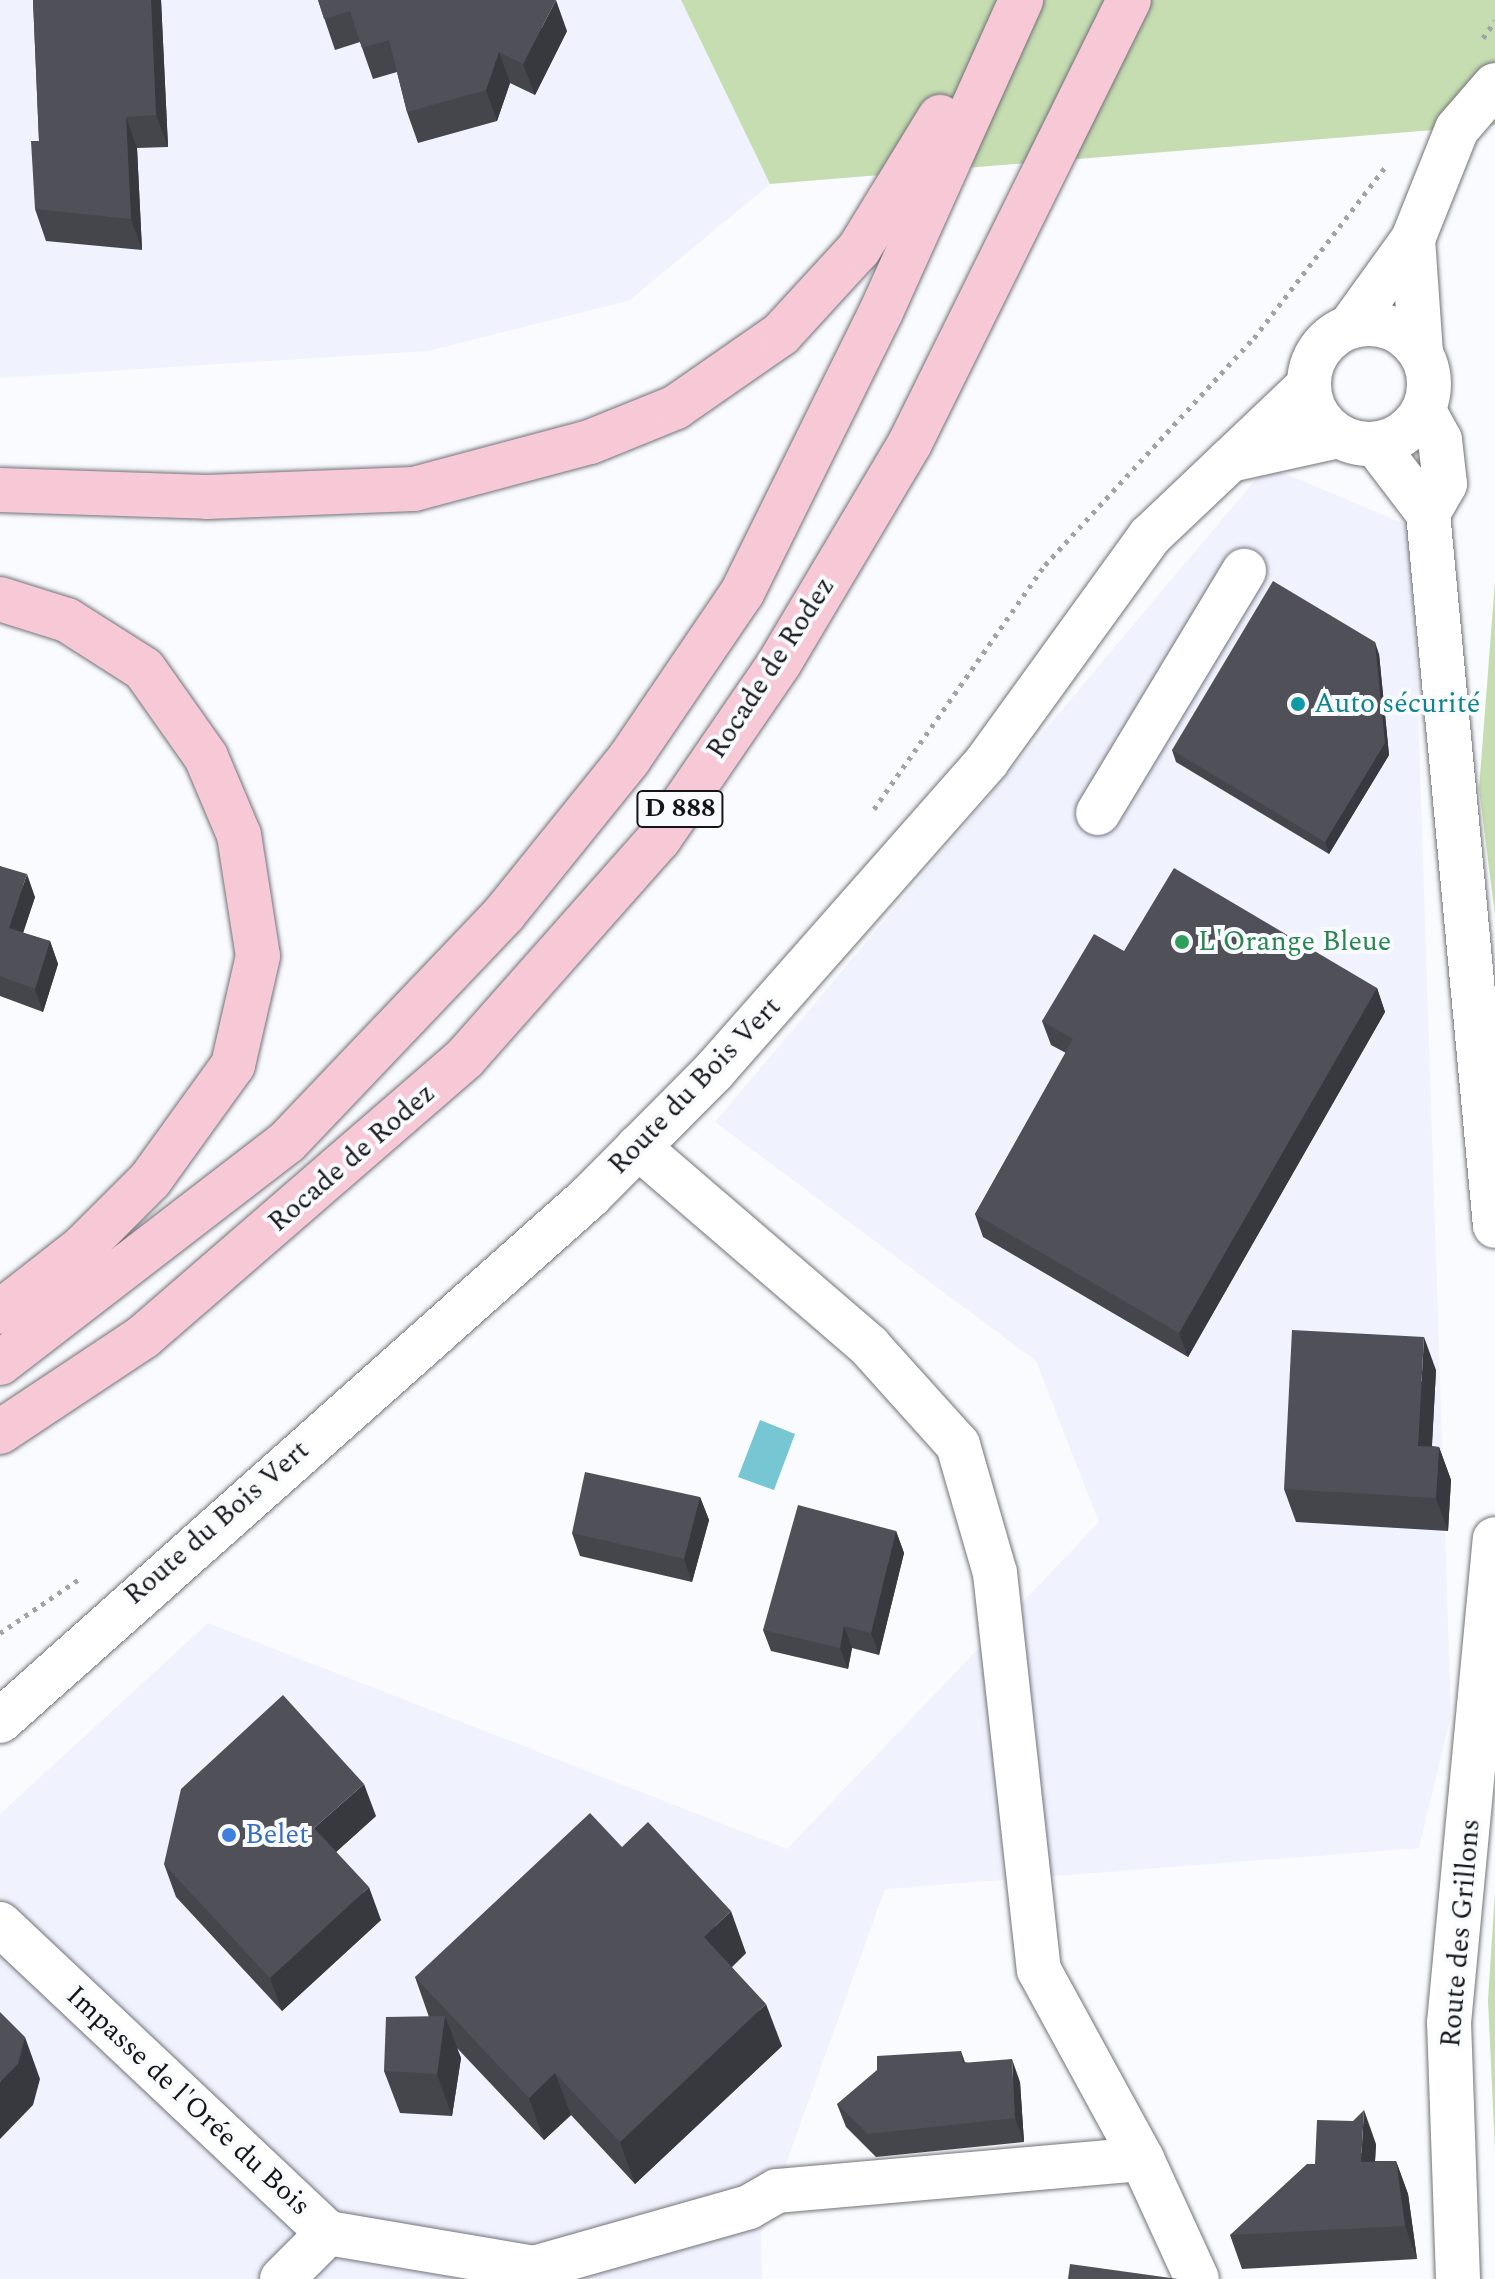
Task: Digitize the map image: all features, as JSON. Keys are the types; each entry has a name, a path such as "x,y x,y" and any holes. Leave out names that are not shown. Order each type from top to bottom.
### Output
{"highway":[{"path":"0,490 207,497 414,489 590,442 676,407 781,334 859,249 923,152 997,0"},
{"name":"Rocade de Rodez","path":"0,1363 287,1142 504,914 629,759 742,593 881,312 1021,0"},
{"name":"Rocade de Rodez","path":"0,1432 143,1337 465,1058 659,839 780,662 910,443 1129,0"},
{"path":"0,599 67,620 144,669 206,757 239,835 258,956 224,1078 150,1180 83,1247 0,1312"}],"street":[{"path":"1428,513 1357,440 1312,406 1308,386 1319,348 1351,325 1413,239 1457,129 1495,85"},
{"path":"1228,461 1357,440 1412,427 1424,411 1430,391 1421,353 1413,239"},
{"path":"1351,325 1391,327 1421,353"},
{"name":"Route du Bois Vert","path":"85,1639 638,1147 987,761 1150,536 1308,386"},
{"path":"1424,411 1440,440 1445,484 1428,513 1495,1226"},
{"path":"1098,813 1244,571"},
{"path":"638,1147 869,1346 958,1445 995,1573 1039,1970 1142,2159 1197,2279"},
{"name":"Route des Grillons","path":"1458,2279 1449,2023 1495,1539"},
{"path":"0,1701 54,1653 85,1639"},
{"path":"0,1721 85,1639"},
{"name":"Impasse de l'Orée du Bois","path":"0,1924 328,2233 282,2279"},
{"path":"328,2233 534,2268 749,2207 777,2191 1142,2159"}],"path":[{"path":"870,814 1045,565 1254,338 1395,154"},
{"path":"0,1633 95,1568"}],"shaded area":[{"path":"0,0 681,0 770,184 630,300 428,351 0,378"},
{"path":"1267,466 1412,527 1451,1715 1419,1848 885,1889 761,2233 762,2279 0,2279 0,1814 208,1623 787,1849 1099,1522 1036,1361 715,1122"}],"green space":[{"path":"681,0 1495,0 1495,125 770,184"},
{"path":"1495,581 1495,915 1479,789"},
{"path":"1495,1892 1495,2150 1488,2000"}],"water":[{"path":"760,1420 795,1434 774,1490 738,1477"}],"building":[{"path":"33,0 151,0 156,115 126,117 131,219 35,209 31,141 39,141"},
{"path":"318,0 556,0 523,64 499,52 486,90 407,112 389,40 362,48 350,11 324,19"},
{"name":"Auto sécurité","path":"1273,581 1375,642 1385,743 1325,842 1172,750"},
{"path":"0,866 27,874 9,928 50,941 35,989 0,976"},
{"path":"1174,868 1377,988 1179,1333 975,1214 1073,1039 1042,1021 1094,934 1124,951"},
{"path":"1292,1330 1424,1337 1418,1446 1439,1447 1436,1498 1284,1489"},
{"path":"585,1472 700,1497 684,1559 572,1533"},
{"path":"798,1505 896,1531 871,1633 844,1626 840,1648 763,1630"},
{"path":"283,1695 364,1784 314,1828 369,1887 270,1978 164,1864 181,1789"},
{"path":"590,1813 622,1847 648,1822 731,1911 704,1937 766,2004 620,2142 555,2073 529,2098 415,1977"},
{"path":"0,2012 25,2037 18,2064 0,2082"},
{"path":"445,2016 437,2074 384,2071 386,2017"},
{"path":"961,2051 962,2063 1012,2059 1015,2118 868,2134 837,2104 877,2070 877,2056"},
{"path":"1364,2110 1361,2162 1396,2161 1405,2226 1230,2235 1307,2164 1315,2164 1317,2120 1353,2121"},
{"path":"1070,2264 1178,2279 1068,2279"}],"place":[{"name":"Auto sécurité","path":"1298,704"},
{"name":"L'Orange Bleue","path":"1182,942"},
{"name":"Belet","path":"229,1835"}]}
